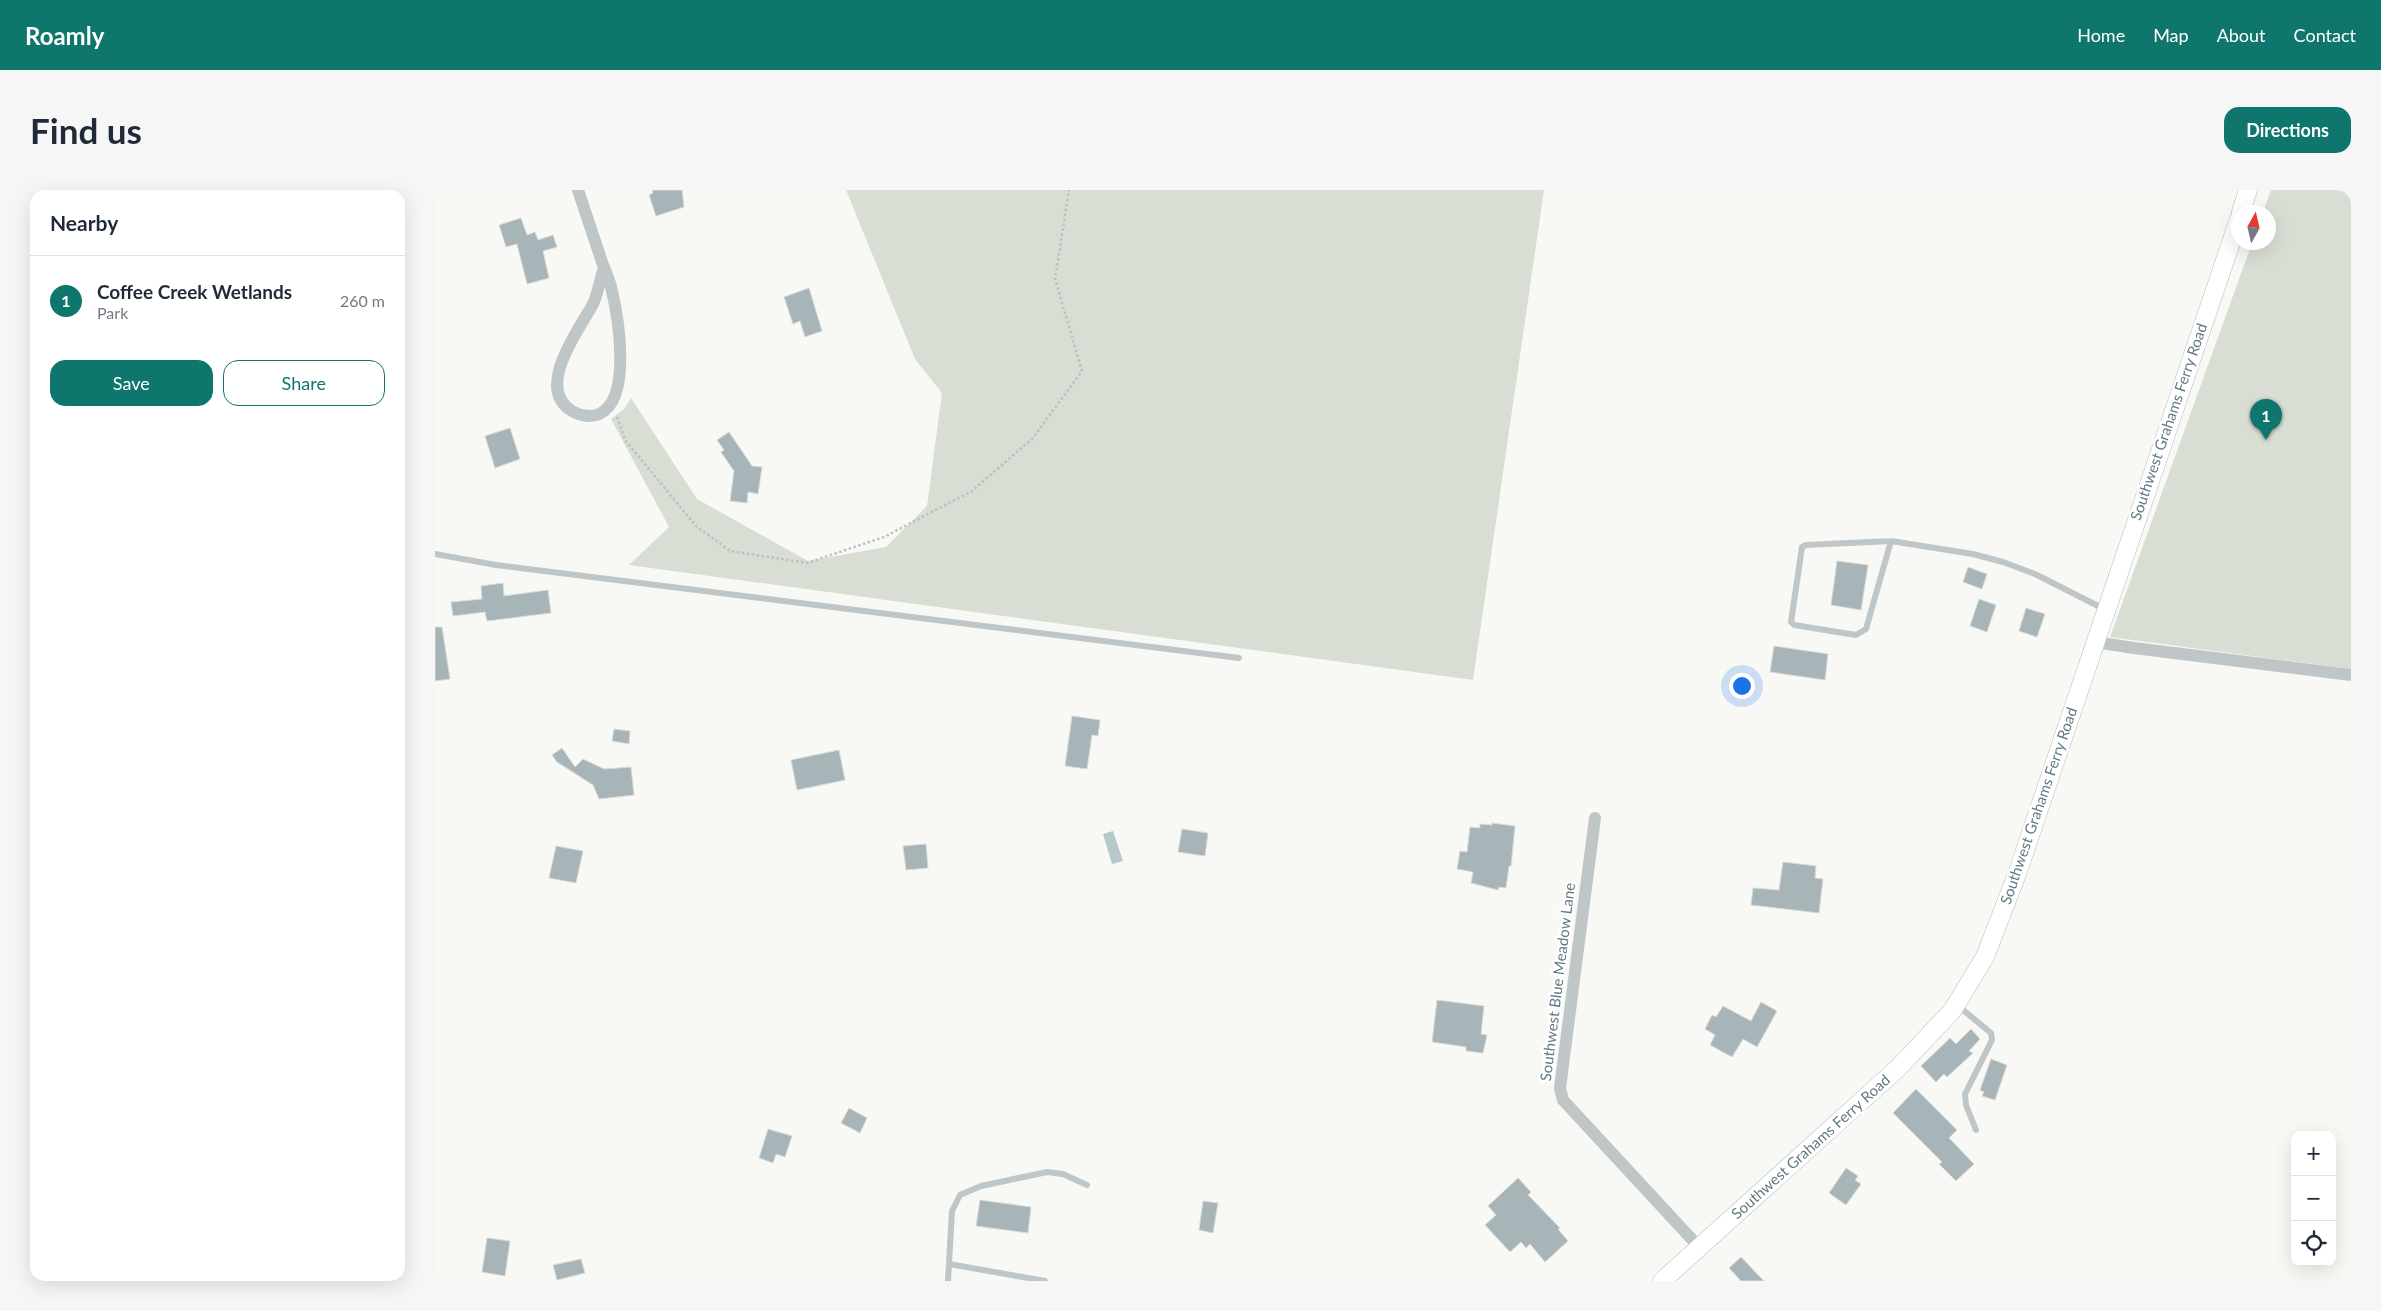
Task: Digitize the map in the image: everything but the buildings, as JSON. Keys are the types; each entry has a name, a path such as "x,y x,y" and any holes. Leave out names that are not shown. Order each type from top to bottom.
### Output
{"main road":[{"path":"2243,205 2248,190"},
{"name":"Southwest Grahams Ferry Road","path":"1662,1281 1898,1068 1956,1004 1985,957 2003,913 2231,242"}],"street":[{"path":"578,190 604,268 613,298 621,364 619,387 612,402 602,413 592,416 573,412 561,401 557,385 560,366 594,302 604,268"},
{"path":"2095,642 2351,675"},
{"name":"Southwest Blue Meadow Lane","path":"1595,818 1560,1088 1563,1100 1699,1247"}],"lane":[{"path":"1891,541 1866,629 1863,632 1856,635 1795,625 1791,622 1802,547 1806,545 1891,541 1973,554 2003,562 2035,574 2105,610"},
{"path":"435,554 496,565 1239,658"},
{"path":"1956,1004 1991,1033 1992,1040 1965,1094 1966,1105 1976,1130"},
{"path":"948,1281 953,1211 960,1195 981,1186 1047,1172 1063,1174 1087,1186"},
{"path":"949,1264 1045,1280"}],"path":[{"path":"612,402 625,440 696,526 730,551 807,563 884,538 972,491 1033,438 1082,371 1055,279 1069,190"}],"shaded area":[{"path":"846,190 1544,190 1473,680 629,565 669,527 611,419 624,409 631,398 697,499 808,561 886,547 927,506 942,393 915,359"},
{"path":"2271,190 2351,190 2351,669 2110,637 2249,250 2276,250 2276,205 2266,205"},
{"path":"1113,831 1123,861 1112,864 1103,834"}],"place":[{"name":"Coffee Creek Wetlands","path":"2266,440"}]}
